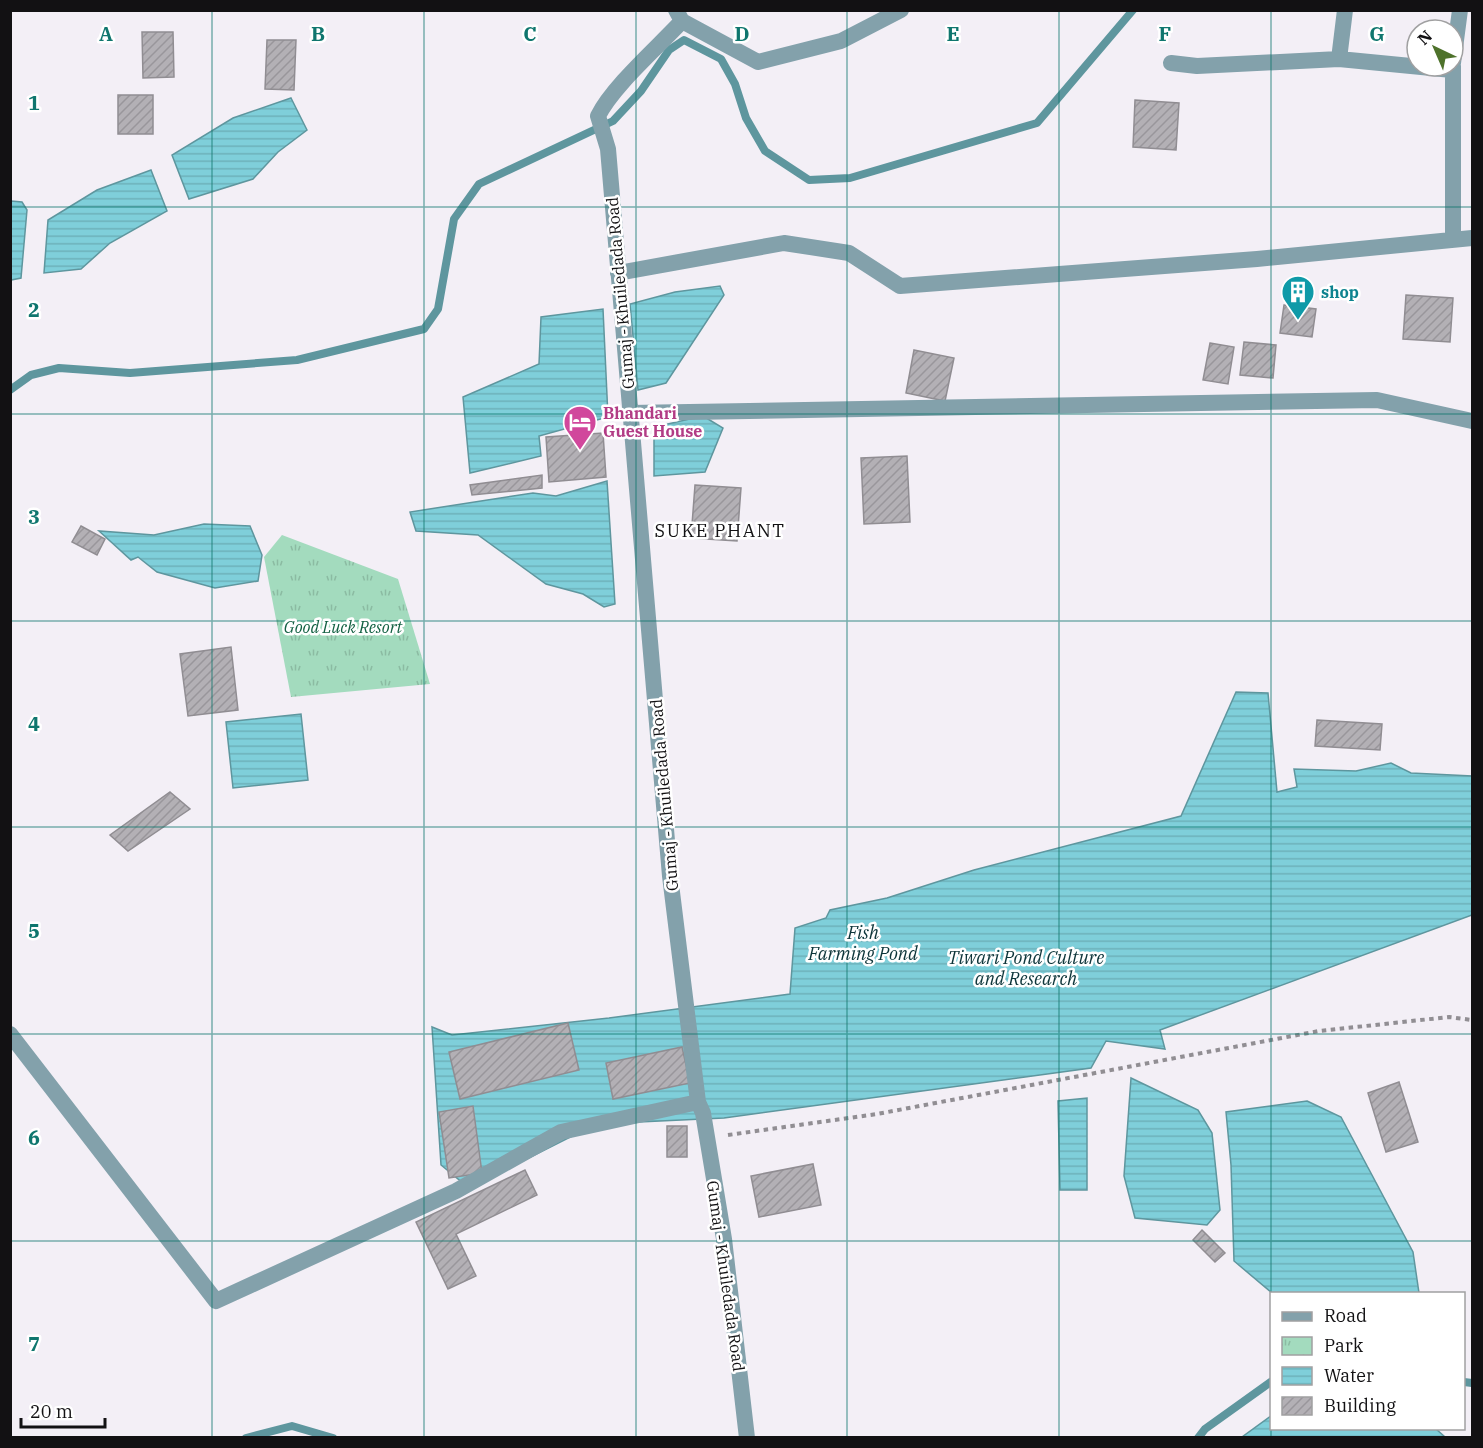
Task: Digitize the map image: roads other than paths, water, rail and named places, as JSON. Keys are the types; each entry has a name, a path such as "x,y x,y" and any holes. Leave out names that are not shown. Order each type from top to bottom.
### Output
{"street":[{"path":"679,16 758,62 841,41 901,10"},
{"path":"1339,59 1345,10"},
{"name":"Gumaj - Khuiledada Road","path":"679,16 625,83 608,96 598,116 608,149 670,876 698,1102 703,1113 724,1239 747,1437"},
{"path":"1171,63 1197,66 1339,59 1405,63"},
{"path":"1452,78 1453,240"},
{"path":"618,273 784,243 849,253 900,286 1257,259 1473,238"},
{"path":"630,413 1377,400 1473,421"},
{"path":"10,1034 216,1301 456,1191 561,1132 698,1102"}],"water":[{"path":"291,98 307,130 278,152 253,179 189,199 172,155 233,118"},
{"path":"151,170 167,211 110,243 81,269 44,273 48,220 97,190"},
{"path":"11,201 22,202 27,210 21,278 11,280"},
{"path":"720,286 724,295 666,383 638,390 630,304 675,292"},
{"path":"603,309 608,417 539,436 541,456 470,473 463,397 539,364 541,317"},
{"path":"703,416 723,428 705,472 654,476 654,427"},
{"path":"607,481 615,604 604,607 583,594 546,584 478,535 416,531 410,512 533,493 556,496"},
{"path":"204,524 250,526 262,555 258,581 215,588 157,572 138,557 131,560 99,531 154,535"},
{"name":"Tiwari Pond Culture and Research","path":"1236,692 1268,693 1277,792 1297,787 1294,769 1356,771 1391,763 1411,773 1472,776 1472,915 1160,1030 1165,1049 1106,1041 1091,1068 724,1118 596,1124 469,1188 441,1165 432,1027 452,1035 609,1018 790,994 795,928 826,918 830,910 887,898 974,870 1181,816"},
{"path":"301,714 308,780 233,788 226,722"},
{"path":"1131,1078 1198,1110 1212,1133 1220,1210 1207,1225 1135,1218 1124,1176"},
{"path":"1087,1098 1087,1190 1060,1190 1058,1101"},
{"path":"1307,1101 1341,1117 1413,1252 1419,1292 1271,1292 1234,1261 1231,1165 1226,1112"},
{"path":"1270,1417 1270,1430 1437,1430 1445,1437 1242,1437"}],"waterway":[{"path":"10,390 31,375 59,368 130,373 297,360 424,329 438,309 454,219 479,184 613,121 641,91 669,50 684,40 721,59 735,84 746,118 765,151 809,180 850,178 1037,123 1133,10"},
{"path":"1198,1438 1205,1429 1270,1382"},
{"path":"1465,1382 1472,1383"},
{"path":"246,1438 292,1426 333,1438"}],"place":[{"name":"shop","path":"1298,321"},
{"name":"Bhandari Guest House","path":"580,451"}],"district":[{"name":"SUKE PHANT","path":"720,531"}],"park label":[{"name":"Good Luck Resort","path":"343,627"}],"water label":[{"name":"Fish Farming Pond","path":"863,943"}]}
